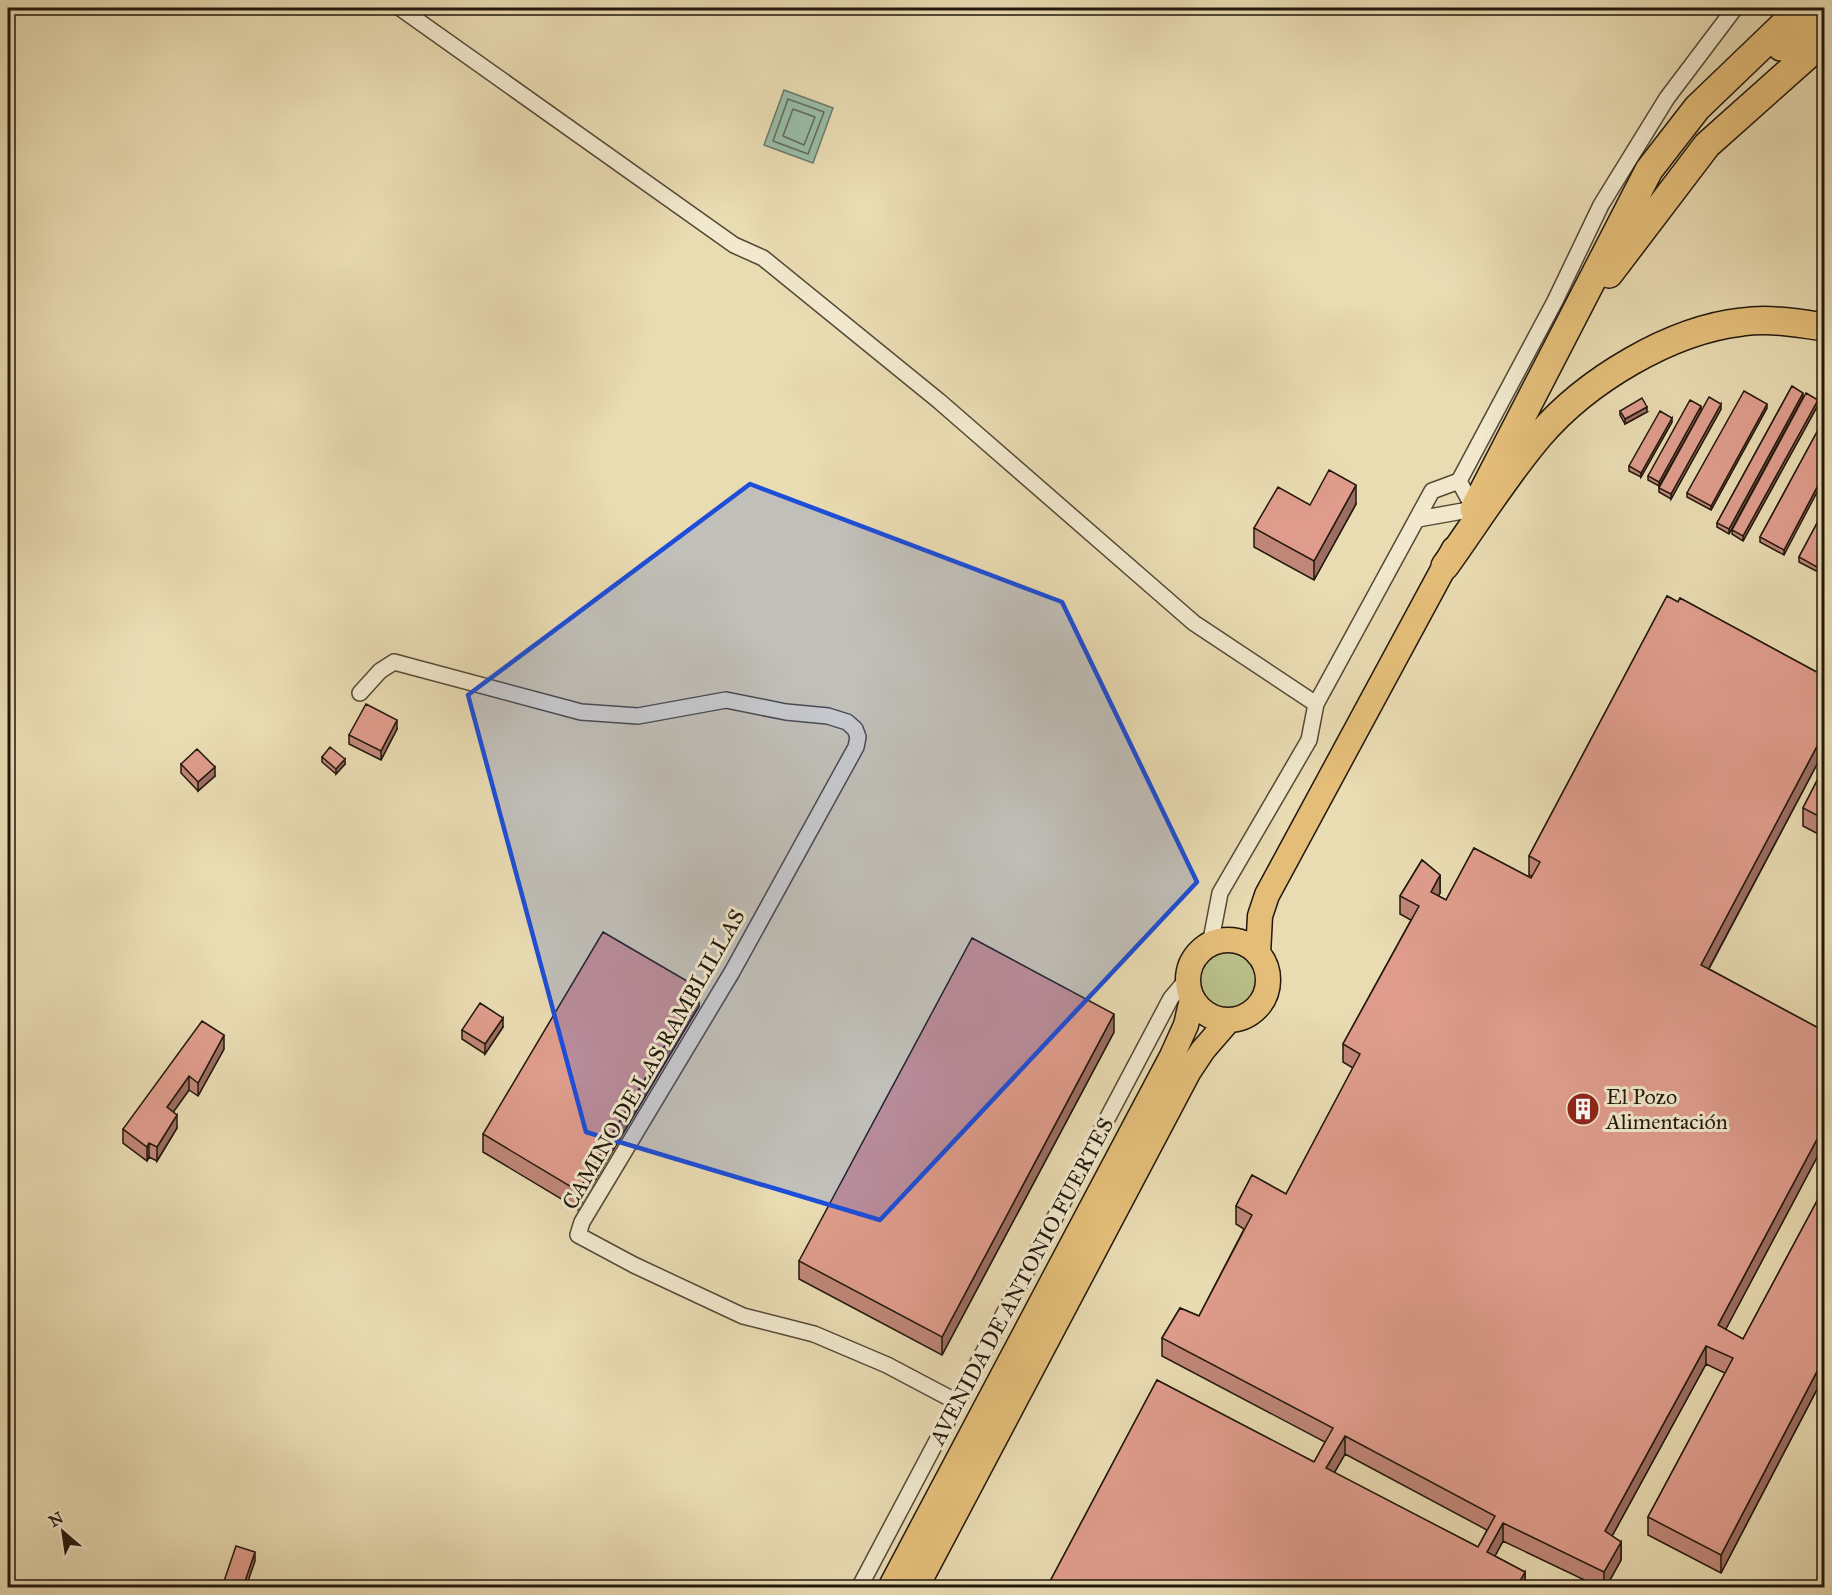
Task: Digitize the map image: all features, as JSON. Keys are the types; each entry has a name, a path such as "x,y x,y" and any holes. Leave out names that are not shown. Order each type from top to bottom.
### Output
{"highway":[{"path":"1474,509 1552,353 1649,170 1697,108 1801,8"},
{"path":"1611,241 1662,166 1705,119 1770,55 1824,15"},
{"path":"1552,353 1647,222 1707,145 1824,44"},
{"path":"1445,566 1539,435 1580,397 1621,366 1693,332 1743,321 1824,327"}],"main road":[{"path":"916,1587 1189,1071 1203,1050 1229,1020 1253,1011 1264,996 1268,977 1258,954 1260,916 1267,896 1474,509"},
{"path":"1229,1020 1208,1015 1190,988 1191,964 1199,953 1216,943 1267,896"},
{"path":"1216,943 1241,943 1258,954"},
{"name":"AVENIDA DE ANTONIO FUERTES","path":"890,1587 1172,1056 1186,1024 1190,988"}],"street":[{"path":"400,8 734,245 763,258 939,400 1194,623 1316,704"},
{"path":"1216,943 1220,893 1309,740 1316,704 1432,491 1459,481 1555,301 1601,205 1667,98 1735,8"},
{"path":"1418,519 1474,509 1459,481"},
{"name":"CAMINO DE LAS RAMBLILLAS","path":"360,693 380,671 394,662 581,712 638,716 726,700 786,712 828,716 847,722 855,729 858,737 856,747 732,972 582,1222 578,1235 634,1265 743,1316 814,1334 887,1365 957,1402"},
{"name":"AVENIDA DE ANTONIO FUERTES","path":"859,1587 1171,998 1190,988"}],"highlighted area":[{"path":"750,484 1062,602 1197,882 880,1220 586,1132 468,695"}],"shaded area":[{"path":"1228,944 1248,950 1258,960 1264,980 1258,1000 1248,1010 1228,1016 1208,1010 1198,1000 1192,980 1198,960 1208,950"}],"water":[{"path":"784,90 833,108 813,163 764,145"}],"building":[{"path":"1792,386 1803,393 1729,529 1717,523"},
{"path":"1744,391 1767,404 1711,506 1687,493"},
{"path":"1806,393 1818,400 1743,536 1732,530"},
{"path":"1709,397 1721,404 1671,494 1659,488"},
{"path":"1642,398 1647,407 1625,419 1620,411"},
{"path":"1690,400 1701,406 1659,482 1648,476"},
{"path":"1660,411 1672,418 1641,473 1629,466"},
{"path":"1824,419 1824,474 1784,550 1760,537"},
{"path":"1329,470 1356,485 1314,561 1254,528 1278,487 1310,505"},
{"path":"1824,510 1824,565 1822,570 1799,557"},
{"name":"El Pozo Alimentación","path":"1667,596 1678,602 1680,598 1824,676 1824,733 1701,965 1824,1031 1824,1126 1718,1325 1743,1339 1817,1201 1824,1205 1824,1358 1721,1555 1648,1517 1733,1358 1706,1346 1605,1531 1621,1542 1604,1572 1503,1523 1487,1552 1525,1572 1520,1581 1532,1587 1047,1587 1157,1380 1314,1462 1333,1428 1162,1338 1180,1308 1199,1316 1252,1215 1236,1206 1252,1175 1286,1194 1360,1054 1343,1044 1419,906 1400,896 1422,860 1440,875 1431,892 1446,900 1474,848 1531,878 1540,862 1529,856","holes":["1345,1436 1495,1516 1478,1547 1326,1468"]},
{"path":"366,704 397,720 381,751 349,735"},
{"path":"330,747 345,759 336,769 322,757"},
{"path":"197,749 215,767 198,782 181,764"},
{"path":"1824,767 1824,819 1803,808"},
{"path":"603,932 699,988 578,1191 483,1134"},
{"path":"972,938 1114,1014 942,1337 799,1261"},
{"path":"480,1003 503,1018 485,1044 462,1030"},
{"path":"202,1021 224,1035 198,1083 189,1076 167,1107 177,1115 157,1147 149,1143 147,1147 123,1129"},
{"path":"236,1546 255,1552 243,1587 222,1587"}],"place":[{"name":"El Pozo Alimentación","path":"1583,1109"}]}
